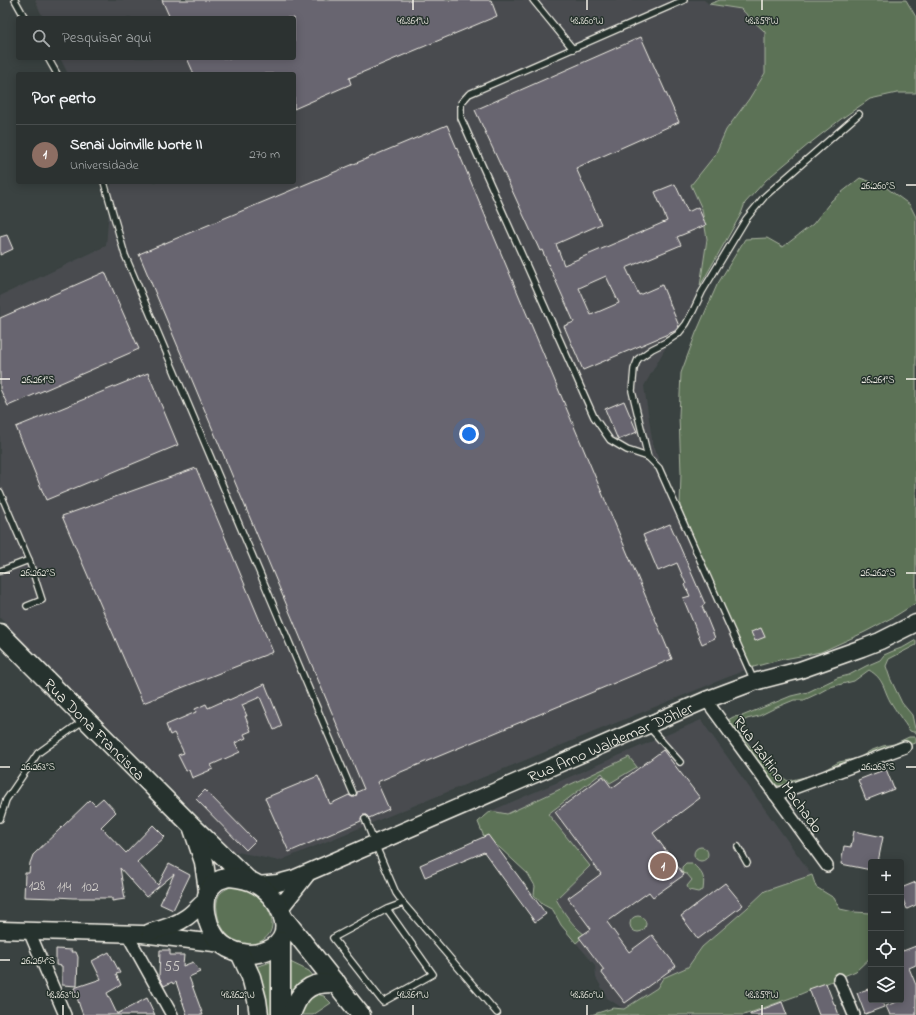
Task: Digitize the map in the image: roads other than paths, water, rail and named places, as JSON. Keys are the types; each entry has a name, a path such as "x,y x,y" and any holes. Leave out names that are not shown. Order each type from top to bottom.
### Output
{"main road":[{"name":"Rua Arno Waldemar Döhler","path":"253,882 278,883 293,879 706,700 754,682 800,670 862,648 885,639 916,623"},
{"name":"Rua Dona Francisca","path":"0,633 191,825 253,882"},
{"name":"Rua Dona Francisca","path":"191,825 204,862 207,895"},
{"name":"Rua Arno Waldemar Döhler","path":"282,912 308,873"},
{"path":"134,934 166,928 177,923 188,916 207,895 214,883 221,879 230,877 253,882 267,892 362,1015"},
{"path":"207,895 206,911 211,931 222,944 230,949 240,953 252,954 264,952 276,946 281,940"},
{"path":"281,1015 281,940 284,930 282,912"},
{"path":"0,930 134,934 222,944"},
{"path":"281,940 323,966"},
{"path":"240,953 251,977 260,1015"},
{"path":"291,1015 295,1003 308,987 319,984 337,983"}],"street":[{"name":"Rua Izaltino Machado","path":"706,700 827,866"},
{"path":"775,795 905,747"},
{"path":"29,931 65,1015"},
{"path":"134,934 172,1015"},
{"path":"839,979 854,1015"}],"lane":[{"path":"15,0 24,16"},
{"path":"533,0 573,49"},
{"path":"684,0 469,94 461,103 461,118 594,417 610,440 628,450 648,457 659,468 754,682"},
{"path":"49,60 56,72"},
{"path":"648,457 632,391 634,369 638,359 652,348 666,342 678,334 686,324 702,292 746,219 766,196 859,114"},
{"path":"105,184 125,255 353,793"},
{"path":"0,492 29,560 42,600 27,606"},
{"path":"0,571 29,560"},
{"path":"0,819 6,800 38,753 86,719"},
{"path":"648,725 680,762"},
{"path":"365,819 396,893 497,1013"},
{"path":"738,847 747,863"},
{"path":"387,909 433,974 383,1002 333,938 387,909 403,903"}],"place":[{"name":"Senai Joinville Norte II","path":"663,866"}]}
